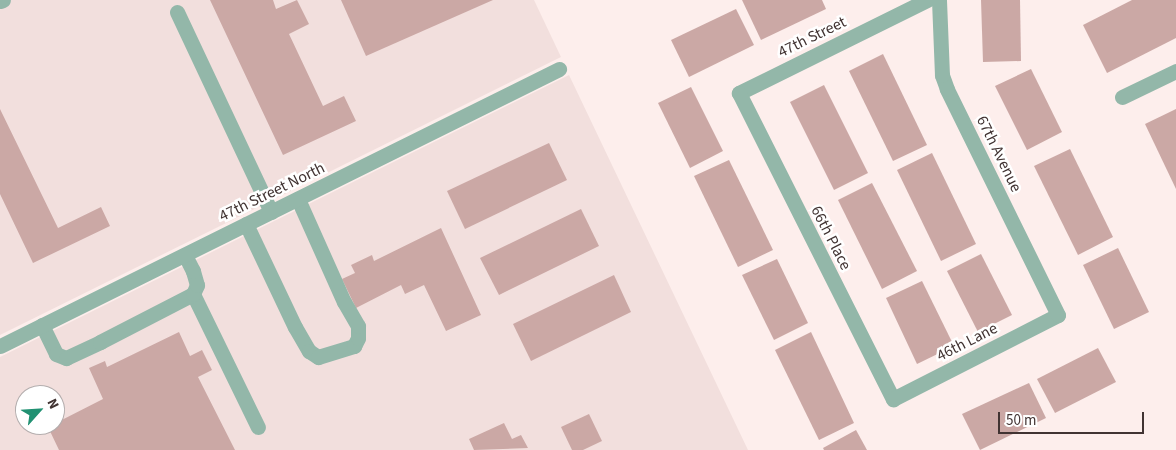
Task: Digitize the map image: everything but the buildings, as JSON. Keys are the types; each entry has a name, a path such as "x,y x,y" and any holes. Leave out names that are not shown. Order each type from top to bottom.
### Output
{"street":[{"name":"47th Street","path":"739,93 927,0"},
{"name":"67th Avenue","path":"939,0 942,75 947,89 1058,316"},
{"path":"177,12 271,212"},
{"name":"47th Street North","path":"0,346 559,69"},
{"path":"1122,97 1176,71"},
{"name":"66th Place","path":"739,93 893,399"},
{"path":"246,224 295,327 309,351 318,357 354,346 358,338 358,326 344,302 298,199"},
{"path":"42,325 56,354 66,358 85,349 193,294 197,285 185,255"},
{"path":"193,294 258,427"},
{"name":"46th Lane","path":"893,399 1058,316"}],"shaded area":[{"path":"0,0 534,0 561,57 0,335"},
{"path":"569,75 748,450 0,450 0,357"}]}
